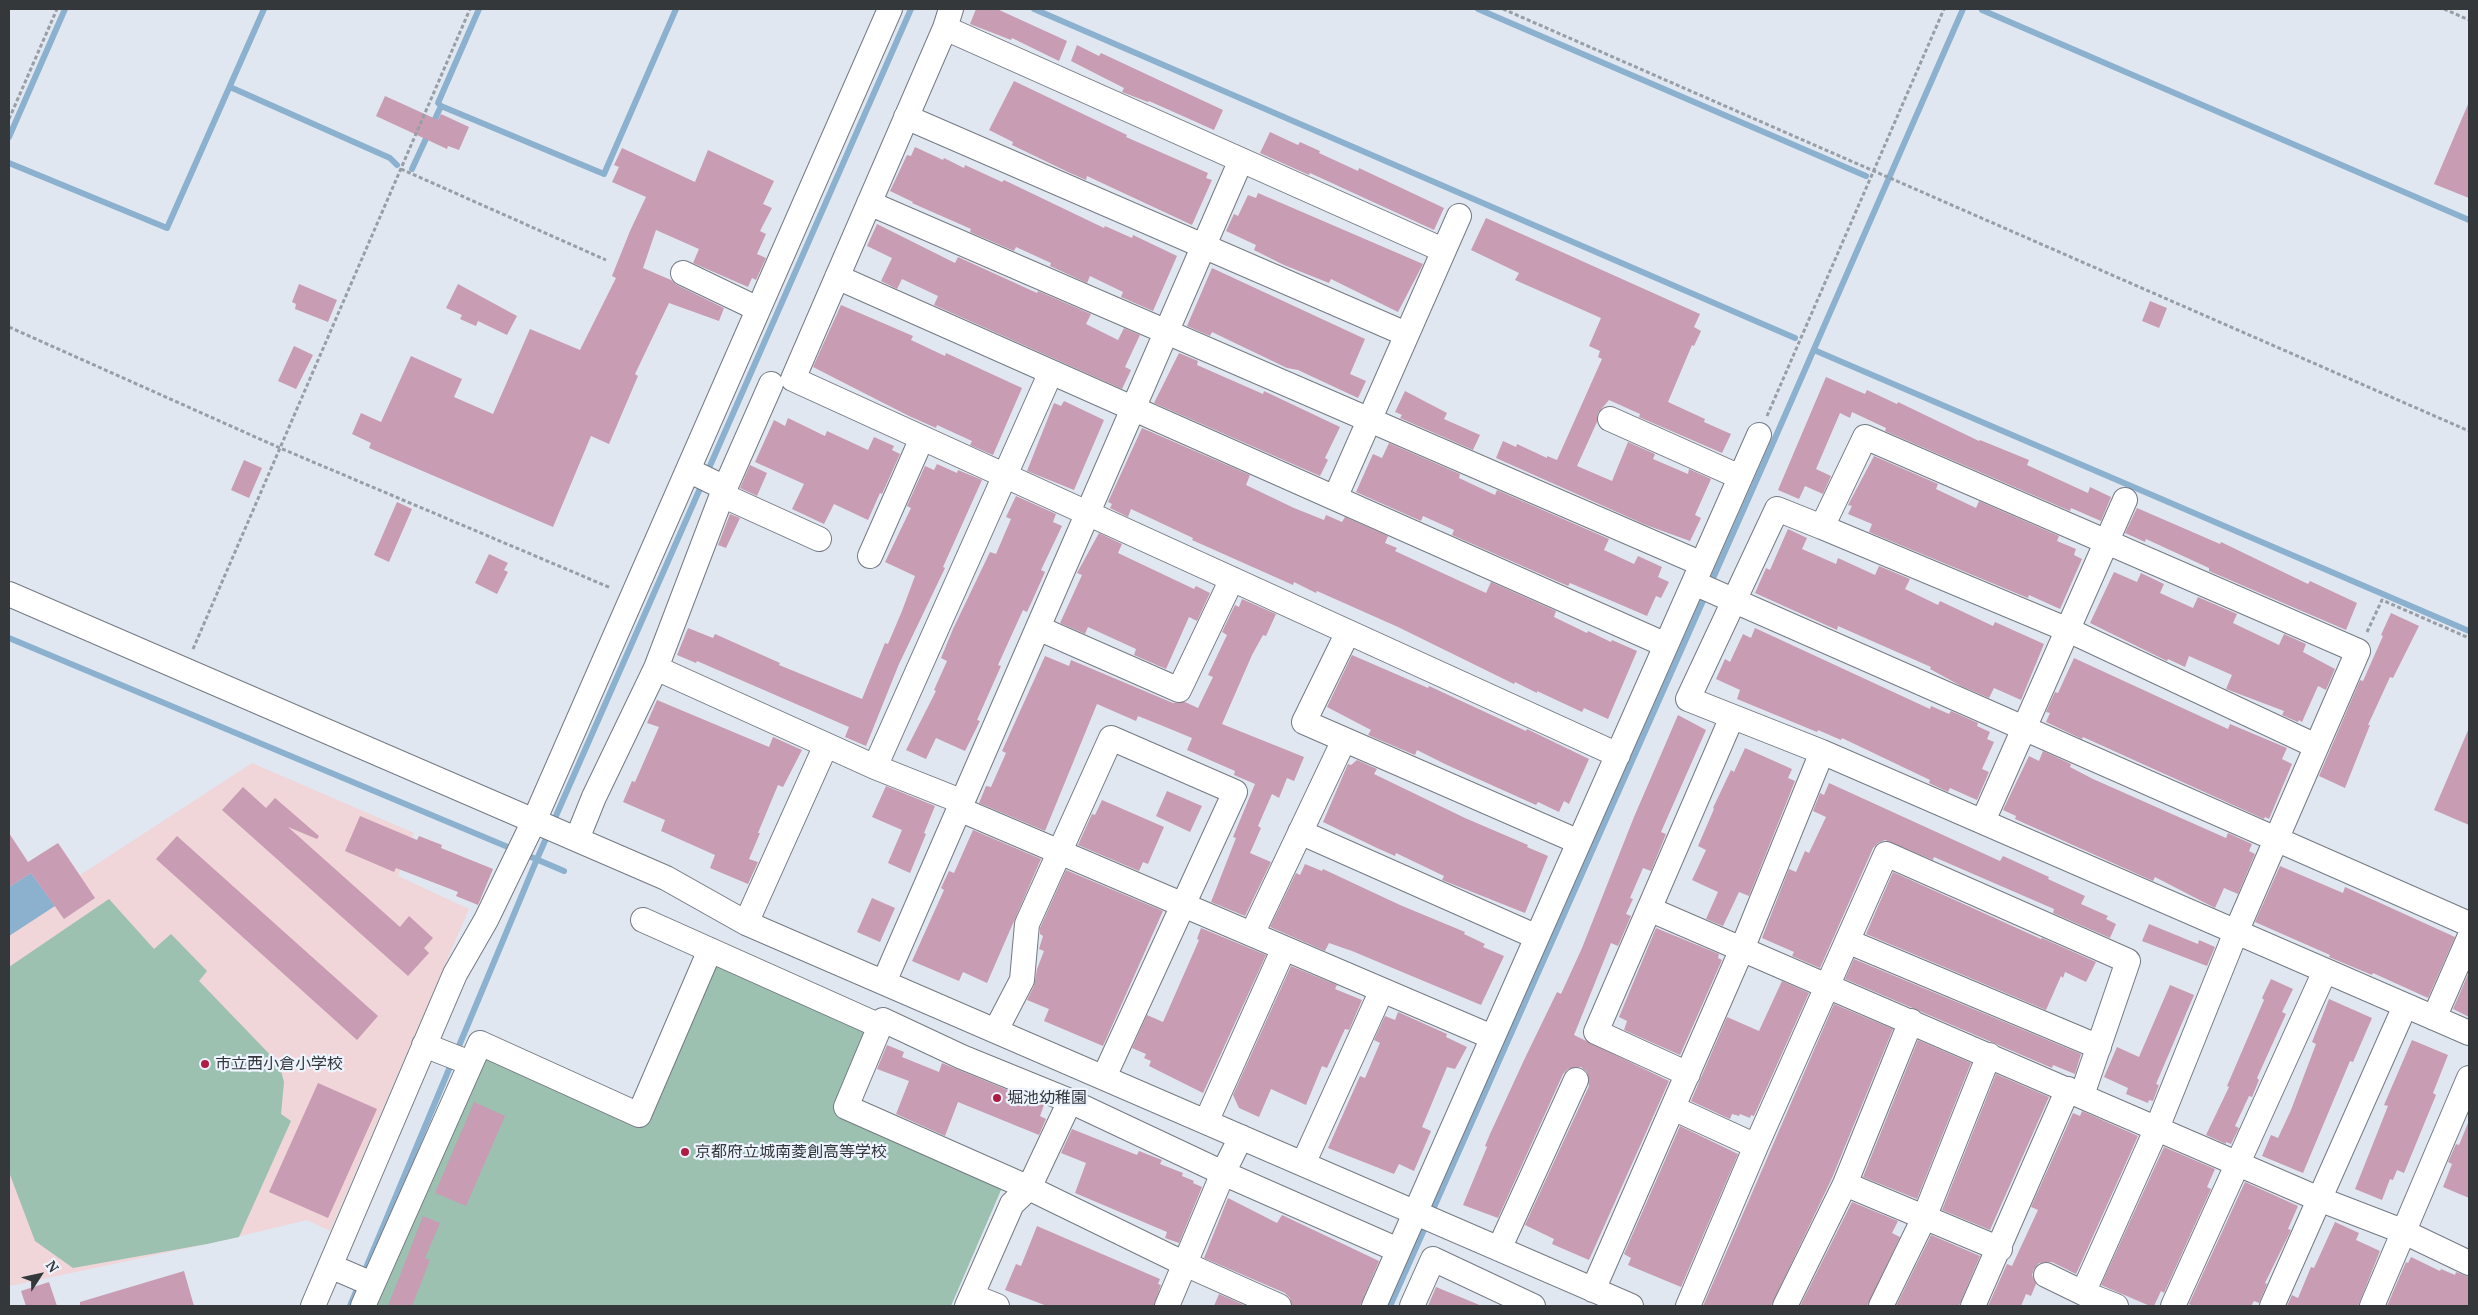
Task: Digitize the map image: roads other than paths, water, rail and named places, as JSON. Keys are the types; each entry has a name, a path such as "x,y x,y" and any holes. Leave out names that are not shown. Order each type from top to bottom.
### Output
{"street":[{"path":"363,1306 353,1276 455,974 486,920 532,827 632,597 691,471 758,309 890,9"},
{"path":"1443,250 1241,160 948,18 793,379 1618,754"},
{"path":"906,117 1406,334"},
{"path":"884,982 1241,160"},
{"path":"869,203 1369,420 1698,573 1733,600 2469,924"},
{"path":"1335,498 1459,216"},
{"path":"683,273 758,309"},
{"path":"837,277 1666,644"},
{"path":"875,767 1051,372"},
{"path":"571,836 594,797 656,668 723,490 771,384"},
{"path":"1610,419 1740,477"},
{"path":"1374,1306 1759,435"},
{"path":"1822,527 1865,437 2358,651 2236,932 2157,1128 2083,1292"},
{"path":"870,556 922,438"},
{"path":"691,471 723,490 819,539"},
{"path":"1983,821 2125,500"},
{"path":"2316,746 2068,630 1777,509 1688,699 1822,752 1983,821 2469,1034"},
{"path":"1038,628 1179,690 1232,579"},
{"path":"9,594 184,670 532,827 571,836 666,878 746,923 1630,1306"},
{"path":"1348,632 1304,722 1579,842"},
{"path":"656,668 961,805 1059,852 1492,1036"},
{"path":"1688,1074 1596,1032 1732,717"},
{"path":"962,1057 1022,980 1027,924 1111,738 1235,792 1104,1077"},
{"path":"1252,934 1344,740"},
{"path":"746,923 826,745"},
{"path":"1593,1290 1742,949 1822,752"},
{"path":"1300,832 1537,937"},
{"path":"1688,1306 1756,1146 1886,854 2128,961 2099,1046 2075,1092 1973,1306"},
{"path":"1649,909 2319,1199 2402,1231 2469,1263"},
{"path":"643,920 880,1026"},
{"path":"2434,1018 2469,938"},
{"path":"1847,941 2099,1046"},
{"path":"1206,1122 1284,948"},
{"path":"314,1306 353,1276 464,1061 480,1043 639,1115 710,950"},
{"path":"2172,1306 2325,971"},
{"path":"1303,1164 1382,990"},
{"path":"2272,1306 2405,1006"},
{"path":"1279,1306 1185,1264 1028,1188 846,1107 883,1020 962,1057 1070,1101 1223,1173 1398,1250"},
{"path":"1785,1306 1845,1184 1911,1021"},
{"path":"430,1048 464,1061"},
{"path":"1881,1306 1924,1218 1989,1055"},
{"path":"2372,1306 2402,1231 2469,1078"},
{"path":"1499,1249 1576,1080"},
{"path":"997,1306 970,1301 1012,1204 1028,1188 1070,1101"},
{"path":"1673,1108 1756,1146"},
{"path":"1167,1306 1223,1173 1242,1137"},
{"path":"1845,1184 2000,1249"},
{"path":"1412,1306 1432,1259 1532,1306"},
{"path":"2046,1275 2116,1306"}],"water":[{"path":"31,873 55,906 9,936 9,887"}],"waterway":[{"path":"9,137 65,9"},
{"path":"9,163 167,228 264,9"},
{"path":"412,169 441,106 438,103 479,9"},
{"path":"441,106 604,174 676,9"},
{"path":"456,1053 537,859 911,9"},
{"path":"1034,9 1795,338"},
{"path":"1478,9 1866,176"},
{"path":"1431,1214 1963,9"},
{"path":"1982,10 2469,220"},
{"path":"230,87 390,158 397,165"},
{"path":"1814,350 2469,631"},
{"path":"9,638 515,850"},
{"path":"524,854 564,871"},
{"path":"350,1306 452,1062"},
{"path":"1390,1306 1427,1223"}],"place":[{"name":"市立西小倉小学校","path":"205,1064"},
{"name":"堀池幼稚園","path":"997,1098"},
{"name":"京都府立城南菱創高等学校","path":"685,1152"}]}
